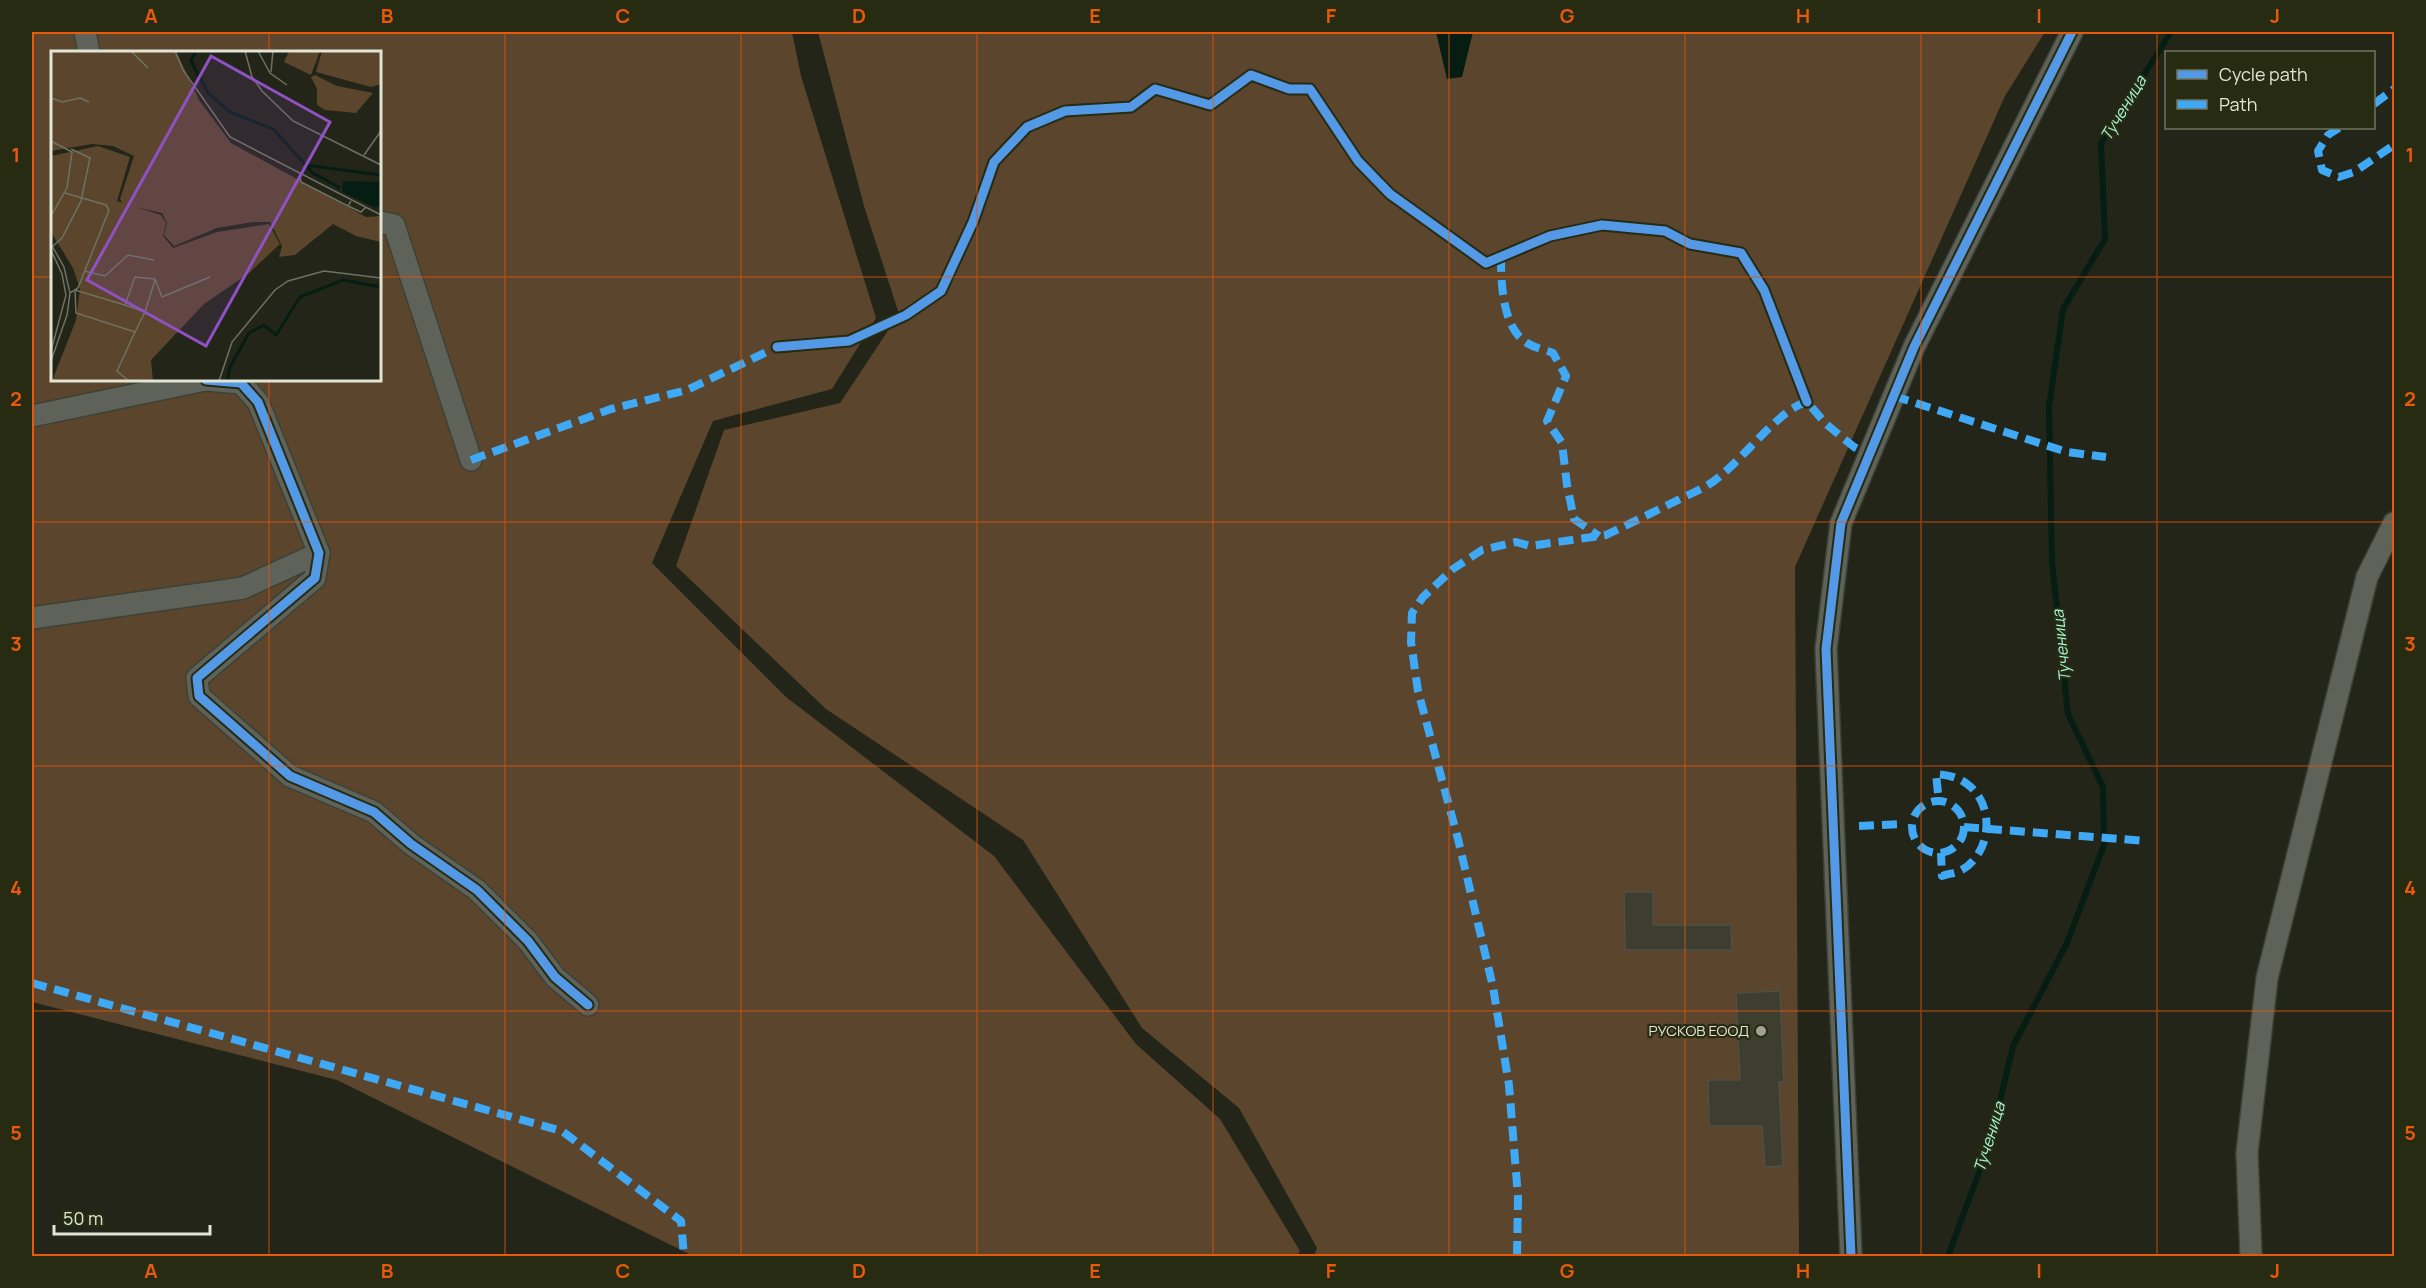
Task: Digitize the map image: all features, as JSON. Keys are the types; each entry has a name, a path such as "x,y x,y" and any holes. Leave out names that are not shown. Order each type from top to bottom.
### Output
{"street":[{"path":"85,32 89,51"},
{"path":"1851,1257 1826,649 1841,523 1914,347 2072,32"},
{"path":"381,222 394,225 471,460"},
{"path":"32,416 200,381"},
{"path":"217,381 241,383 258,402 319,553 315,578 197,678 199,696 290,776 374,812 411,844 477,890 528,941 555,977 588,1005"},
{"path":"2251,1257 2247,1153 2267,978 2367,577 2394,524"},
{"path":"32,618 243,588 319,553"}],"shaded area":[{"path":"32,32 792,32 801,76 876,318 832,389 713,421 652,563 786,697 994,856 1136,1044 1220,1119 1300,1251 1297,1256 693,1256 337,1080 32,1002"},
{"path":"818,32 2045,32 2005,96 1795,567 1799,1256 1314,1256 1317,1248 1239,1108 1142,1028 1023,840 826,709 676,566 724,430 840,403 899,314 864,206"},
{"path":"1436,32 1473,32 1462,77 1447,79"}],"building":[{"path":"1624,892 1653,892 1653,925 1731,925 1732,950 1625,950"},
{"path":"1780,991 1784,1082 1779,1082 1783,1166 1765,1167 1762,1126 1709,1126 1708,1080 1740,1080 1736,993"}],"waterway":[{"name":"Тученица","path":"1948,1256 1990,1143 2013,1046 2067,943 2104,845 2103,787 2068,714 2052,562 2049,407 2063,309 2105,239 2101,143 2171,32"}],"marked path":[{"path":"2375,103 2394,89"},
{"path":"2337,129 2328,135 2318,151 2322,170 2339,177 2354,172 2394,145"},
{"path":"1501,257 1505,304 1512,327 1527,343 1553,353 1566,376 1547,421 1562,443 1574,519 1599,536"},
{"path":"471,460 611,409 687,390 777,347 782,347"},
{"path":"1894,396 2067,452 2106,457"},
{"path":"1517,1256 1518,1197 1509,1085 1493,987 1458,839 1418,691 1411,642 1412,613 1423,597 1453,569 1482,550 1516,542 1530,546 1606,535 1705,487 1731,467 1783,416 1807,402 1826,424 1854,447 1869,455"},
{"path":"1938,793 1936,774 1960,780 1976,793 1983,804 1986,816 1984,842 1971,863 1960,871 1942,876 1941,853"},
{"path":"1933,801 1943,801 1953,805 1960,812 1964,827 1960,842 1953,849 1943,853 1933,853 1923,849 1916,842 1912,832 1912,822 1916,812 1923,805 1933,801"},
{"path":"1859,826 1902,824"},
{"path":"1964,827 2146,841"},
{"path":"32,983 562,1131 681,1221 684,1256"}],"cycle path":[{"path":"1851,1256 1826,649 1841,523 1914,347 2072,32"},
{"path":"777,347 849,341 906,315 941,291 973,222 994,162 1027,127 1065,111 1131,107 1155,89 1210,105 1251,75 1289,89 1310,89 1358,161 1390,194 1486,263 1550,236 1602,225 1665,231 1690,244 1741,253 1764,290 1807,402"},
{"path":"218,381 241,383 258,402 319,553 315,578 197,678 199,696 290,776 374,812 411,844 477,890 528,941 555,977 588,1005"}],"place":[{"name":"РУСКОВ ЕООД","path":"1761,1031"}]}
